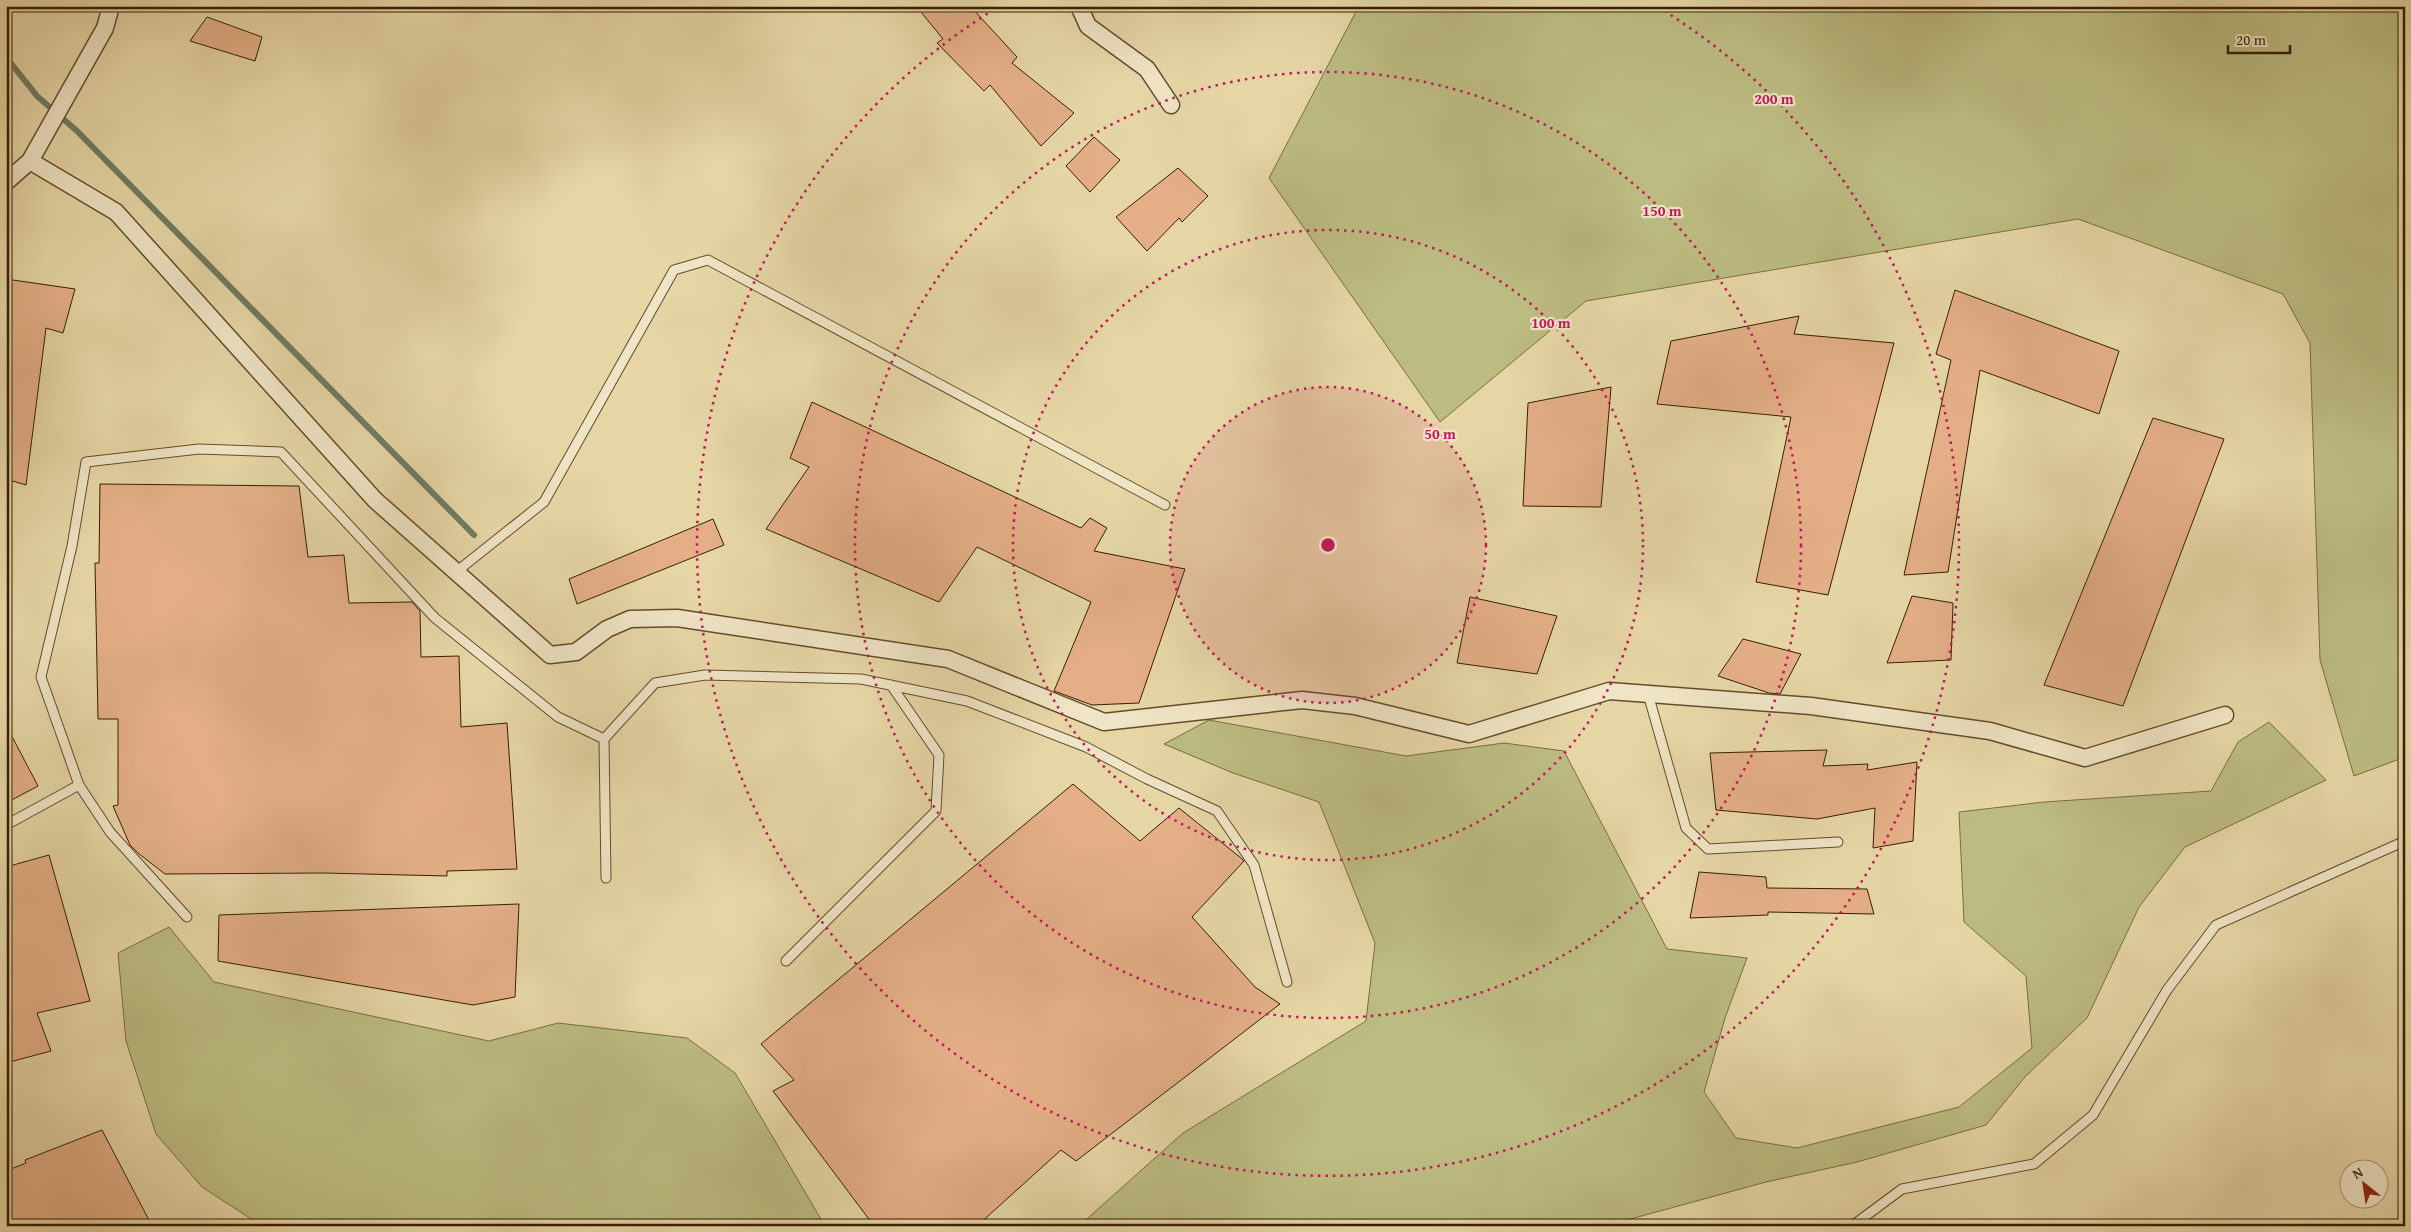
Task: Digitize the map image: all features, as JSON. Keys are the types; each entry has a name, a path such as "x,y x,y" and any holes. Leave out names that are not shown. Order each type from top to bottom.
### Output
{"street":[{"path":"6,182 30,161 105,28 111,6"},
{"path":"1079,6 1088,26 1147,69 1171,105"},
{"path":"30,161 116,212 374,500 550,655 576,652 607,629 630,620 677,618 948,660 1104,722 1302,700 1355,706 1469,734 1609,691 1811,706 1990,731 2085,758 2226,715"}],"lane":[{"path":"456,572 544,502 674,270 708,260 1165,506"},
{"path":"186,917 110,832 79,786 40,677 72,546 86,462 199,449 281,452 435,618 558,717 604,739"},
{"path":"606,878 604,739 656,683 705,675 861,678 967,701 1077,744 1217,811 1254,866 1287,982"},
{"path":"786,962 936,811 939,755 891,685"},
{"path":"1648,694 1686,828 1708,849 1838,842"},
{"path":"6,825 79,786"},
{"path":"1852,1226 1902,1189 2034,1164 2093,1115 2167,990 2216,925 2405,841"}],"green space":[{"path":"1359,6 2405,6 2405,757 2354,776 2320,660 2310,343 2283,294 2078,219 1586,301 1440,422 1269,178"},
{"path":"1209,720 1406,756 1504,743 1564,751 1667,949 1747,958 1725,1018 1704,1092 1736,1138 1797,1148 1959,1107 2032,1048 2026,976 1964,922 1959,812 2044,802 2211,791 2238,742 2269,722 2326,780 2185,847 2139,907 2087,1018 2025,1077 1986,1125 1857,1162 1766,1182 1605,1226 1079,1226 1183,1133 1366,1021 1375,943 1319,802 1233,773 1164,744"},
{"path":"169,927 214,982 325,1006 489,1041 558,1023 687,1038 735,1073 825,1226 262,1226 202,1187 156,1134 126,1041 118,953"}],"building":[{"path":"916,6 970,6 1017,57 1012,63 1074,113 1041,146 990,85 984,91 937,43 943,39"},
{"path":"207,17 262,37 255,61 190,41"},
{"path":"1094,137 1120,160 1090,192 1066,166"},
{"path":"1178,168 1208,196 1182,222 1179,218 1147,251 1116,217"},
{"path":"6,279 75,289 63,333 46,328 26,485 6,479"},
{"path":"1955,290 2119,351 2099,414 1980,370 1948,572 1904,575 1951,360 1936,354"},
{"path":"1799,316 1794,334 1894,343 1828,595 1756,582 1791,417 1657,404 1671,341"},
{"path":"1611,387 1601,507 1523,506 1528,403"},
{"path":"812,402 1081,528 1090,518 1107,528 1094,551 1185,569 1139,703 1092,705 1054,691 1091,602 977,547 939,602 766,529 809,467 790,458"},
{"path":"2153,418 2224,439 2123,706 2044,685"},
{"path":"100,484 299,486 308,557 344,555 349,603 412,602 420,611 421,657 459,656 461,727 507,723 517,869 447,871 447,876 324,873 165,874 138,853 130,845 113,806 118,805 118,719 98,719 95,563 99,563"},
{"path":"713,519 724,545 577,604 569,579"},
{"path":"1912,596 1953,603 1951,660 1887,663"},
{"path":"1470,597 1557,616 1537,674 1457,663"},
{"path":"1743,639 1801,654 1780,694 1769,693 1718,676"},
{"path":"6,725 38,786 6,803"},
{"path":"1827,750 1823,766 1868,764 1867,770 1917,762 1913,841 1873,848 1875,808 1817,819 1716,810 1710,753"},
{"path":"1073,784 1140,841 1179,808 1244,861 1192,917 1255,987 1280,1004 1076,1161 1061,1150 977,1226 874,1226 773,1091 794,1080 761,1044"},
{"path":"49,855 90,1001 37,1013 51,1051 6,1063 6,867"},
{"path":"1699,872 1766,877 1767,888 1867,889 1874,914 1768,912 1768,915 1690,918"},
{"path":"519,904 515,997 473,1005 218,961 219,915"},
{"path":"102,1130 152,1226 6,1226 6,1171 26,1163 25,1160"}],"waterway":[{"path":"6,57 37,96 77,131 474,535"}]}
